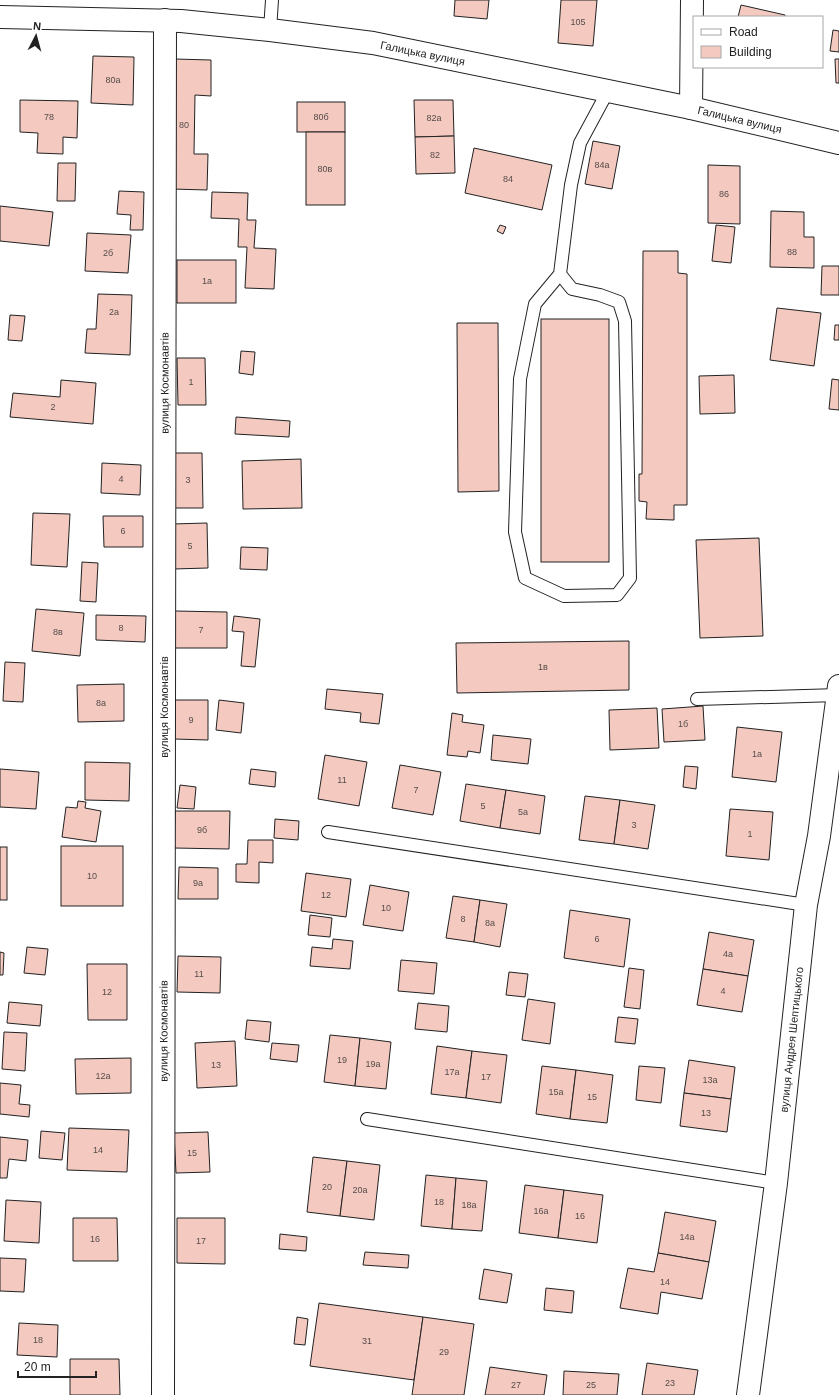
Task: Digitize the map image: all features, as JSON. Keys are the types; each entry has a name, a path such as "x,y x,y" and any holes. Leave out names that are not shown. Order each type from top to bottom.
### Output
{"street":[{"path":"691,108 692,0"},
{"name":"Галицька вулиця","path":"0,17 165,20 270,30 373,43 691,108 839,143"},
{"name":"вулиця Космонавтів","path":"163,1395 165,20"},
{"name":"вулиця Андрея Шептицького","path":"748,1395 776,1183 806,905 819,836 838,692"}],"lane":[{"path":"270,30 272,0"},
{"path":"560,274 572,289 600,295 619,302 625,321 630,578 616,595 564,596 525,578 514,532 520,380 534,304 560,274 571,185 580,143 608,91"},
{"path":"697,699 838,692"},
{"path":"328,832 806,905"},
{"path":"367,1119 776,1183"}],"building":[{"path":"455,0 489,0 487,19 454,16"},
{"path":"561,0 597,0 593,46 558,43"},
{"path":"741,5 785,15 785,16 738,16"},
{"path":"833,30 839,31 839,52 830,51"},
{"path":"93,56 134,57 133,105 91,103"},
{"path":"175,59 211,60 211,96 195,95 194,154 208,154 207,190 172,189"},
{"path":"835,59 839,59 839,83 836,83"},
{"path":"20,100 78,101 77,138 63,137 63,154 37,153 38,133 20,132"},
{"path":"414,100 453,100 454,136 415,137"},
{"path":"297,102 345,102 345,132 297,132"},
{"path":"306,132 345,132 345,205 306,205"},
{"path":"454,136 455,173 416,174 415,137"},
{"path":"593,141 620,146 612,189 585,184"},
{"path":"474,148 552,165 542,210 465,193"},
{"path":"58,163 76,163 75,201 57,201"},
{"path":"708,165 740,166 740,224 708,223"},
{"path":"119,191 144,192 143,230 130,230 131,215 117,214"},
{"path":"212,192 248,193 247,220 256,220 254,248 276,249 274,289 245,288 247,247 238,247 239,219 211,218"},
{"path":"0,206 53,212 49,246 0,241"},
{"path":"771,211 804,212 804,237 814,237 814,268 770,267"},
{"path":"500,225 506,227 503,234 497,231"},
{"path":"716,225 735,227 731,263 712,261"},
{"path":"87,233 131,235 128,273 85,271"},
{"path":"643,251 678,251 678,273 687,274 687,505 674,505 674,520 646,519 647,502 639,501 639,474 642,474"},
{"path":"177,260 236,260 236,303 177,303"},
{"path":"822,266 839,266 839,295 821,295"},
{"path":"98,294 132,295 130,355 85,353 87,329 96,329"},
{"path":"777,308 821,313 814,366 770,360"},
{"path":"10,315 25,316 22,341 8,340"},
{"path":"541,319 609,319 609,562 541,562"},
{"path":"457,323 498,323 499,491 458,492"},
{"path":"835,325 839,325 839,340 834,340"},
{"path":"241,351 255,352 253,375 239,373"},
{"path":"177,358 205,358 206,405 178,405"},
{"path":"734,375 735,413 700,414 699,376"},
{"path":"832,379 839,380 839,410 829,409"},
{"path":"61,380 96,383 93,424 10,417 13,393 60,397"},
{"path":"236,417 290,421 289,437 235,434"},
{"path":"173,453 202,453 203,508 173,508"},
{"path":"301,459 302,508 243,509 242,461"},
{"path":"102,463 141,465 140,495 101,493"},
{"path":"33,513 70,514 67,567 31,565"},
{"path":"103,516 143,516 143,547 104,547"},
{"path":"207,523 208,568 173,569 172,524"},
{"path":"759,538 763,636 700,638 696,540"},
{"path":"241,547 268,548 267,570 240,569"},
{"path":"82,562 98,563 96,602 80,601"},
{"path":"36,609 84,613 80,656 32,651"},
{"path":"175,611 227,612 227,648 175,648"},
{"path":"96,615 146,616 145,642 96,640"},
{"path":"234,616 260,619 255,667 241,666 244,632 232,631"},
{"path":"629,641 629,690 457,693 456,643"},
{"path":"5,662 25,663 23,702 3,701"},
{"path":"124,684 124,721 78,722 77,685"},
{"path":"327,689 383,694 379,724 360,722 361,713 325,709"},
{"path":"175,700 208,700 208,740 174,739"},
{"path":"219,700 244,703 241,733 216,730"},
{"path":"703,706 705,740 664,742 662,709"},
{"path":"657,708 659,748 610,750 609,710"},
{"path":"452,713 463,715 462,722 484,725 480,753 468,751 467,757 447,755"},
{"path":"737,727 782,732 776,782 732,777"},
{"path":"493,735 531,739 528,764 491,760"},
{"path":"325,755 367,762 359,806 318,799"},
{"path":"85,762 130,763 129,801 85,800"},
{"path":"400,765 441,772 433,815 392,808"},
{"path":"685,766 698,767 696,789 683,787"},
{"path":"0,769 39,772 36,809 0,807"},
{"path":"251,769 276,772 275,787 249,784"},
{"path":"466,784 506,790 500,828 460,821"},
{"path":"180,785 196,787 194,809 177,808"},
{"path":"506,790 545,796 540,834 500,828"},
{"path":"585,796 620,800 614,844 579,840"},
{"path":"620,800 655,805 648,849 614,844"},
{"path":"78,801 86,802 85,808 101,811 96,842 62,837 66,807 77,808"},
{"path":"730,809 773,812 769,860 726,856"},
{"path":"175,811 230,811 229,849 174,848"},
{"path":"275,819 299,821 298,840 274,838"},
{"path":"248,840 273,840 273,863 259,862 259,883 236,882 236,864 247,864"},
{"path":"61,846 123,846 123,906 61,906"},
{"path":"0,847 7,847 7,900 0,900"},
{"path":"179,867 218,868 218,899 178,899"},
{"path":"306,873 351,879 346,917 301,911"},
{"path":"370,885 409,892 403,931 363,925"},
{"path":"453,896 480,900 474,942 446,938"},
{"path":"480,900 507,904 500,947 474,942"},
{"path":"570,910 630,919 624,967 564,958"},
{"path":"310,915 332,918 330,937 308,935"},
{"path":"709,932 754,940 748,976 703,969"},
{"path":"333,939 353,941 350,969 310,966 312,947 332,949"},
{"path":"27,947 48,949 45,975 24,973"},
{"path":"0,952 4,953 3,975 0,975"},
{"path":"178,956 221,957 220,993 177,992"},
{"path":"401,960 437,963 434,994 398,991"},
{"path":"87,964 127,964 127,1020 88,1020"},
{"path":"629,968 644,970 640,1009 624,1007"},
{"path":"703,969 748,976 742,1012 697,1005"},
{"path":"509,972 528,974 525,997 506,995"},
{"path":"528,999 555,1003 550,1044 522,1040"},
{"path":"9,1002 42,1005 40,1026 7,1023"},
{"path":"418,1003 449,1006 447,1032 415,1029"},
{"path":"618,1017 638,1019 635,1044 615,1042"},
{"path":"247,1020 271,1022 269,1042 245,1039"},
{"path":"4,1032 27,1033 25,1071 2,1069"},
{"path":"330,1035 360,1038 355,1086 324,1082"},
{"path":"360,1038 391,1042 386,1089 355,1086"},
{"path":"235,1041 237,1086 197,1088 195,1043"},
{"path":"272,1043 299,1045 297,1062 270,1059"},
{"path":"437,1046 472,1051 466,1098 431,1094"},
{"path":"472,1051 507,1055 501,1103 466,1098"},
{"path":"131,1058 131,1093 76,1094 75,1059"},
{"path":"689,1060 735,1067 731,1099 684,1093"},
{"path":"542,1066 576,1070 570,1119 536,1114"},
{"path":"639,1066 665,1068 661,1103 636,1100"},
{"path":"576,1070 613,1075 607,1123 570,1119"},
{"path":"0,1083 21,1085 19,1104 30,1105 29,1117 0,1114"},
{"path":"684,1093 731,1099 727,1132 680,1126"},
{"path":"69,1128 129,1130 127,1172 67,1170"},
{"path":"41,1131 65,1133 62,1160 39,1158"},
{"path":"208,1132 210,1172 176,1173 174,1133"},
{"path":"0,1137 28,1140 26,1161 9,1159 7,1178 0,1178"},
{"path":"313,1157 347,1161 340,1216 307,1212"},
{"path":"347,1161 380,1165 374,1220 340,1216"},
{"path":"426,1175 456,1178 452,1229 421,1226"},
{"path":"456,1178 487,1181 482,1231 452,1229"},
{"path":"525,1185 564,1190 558,1238 519,1233"},
{"path":"564,1190 603,1195 597,1243 558,1238"},
{"path":"6,1200 41,1202 39,1243 4,1241"},
{"path":"665,1212 716,1221 709,1262 658,1253"},
{"path":"73,1218 117,1218 118,1261 73,1261"},
{"path":"177,1218 225,1218 225,1264 177,1263"},
{"path":"280,1234 307,1237 306,1251 279,1249"},
{"path":"365,1252 409,1255 408,1268 363,1265"},
{"path":"658,1253 709,1262 702,1299 661,1292 658,1314 620,1308 628,1268 654,1272"},
{"path":"0,1258 26,1259 24,1292 0,1291"},
{"path":"484,1269 512,1274 507,1303 479,1299"},
{"path":"546,1288 574,1291 572,1313 544,1310"},
{"path":"319,1303 423,1317 414,1380 310,1366"},
{"path":"297,1317 308,1319 305,1345 294,1344"},
{"path":"423,1317 474,1324 464,1395 412,1395"},
{"path":"19,1323 58,1325 57,1357 17,1355"},
{"path":"70,1359 119,1359 120,1395 70,1395"},
{"path":"647,1363 698,1370 694,1395 642,1395"},
{"path":"490,1367 547,1375 544,1395 485,1395"},
{"path":"564,1371 619,1374 617,1395 563,1395"}]}
